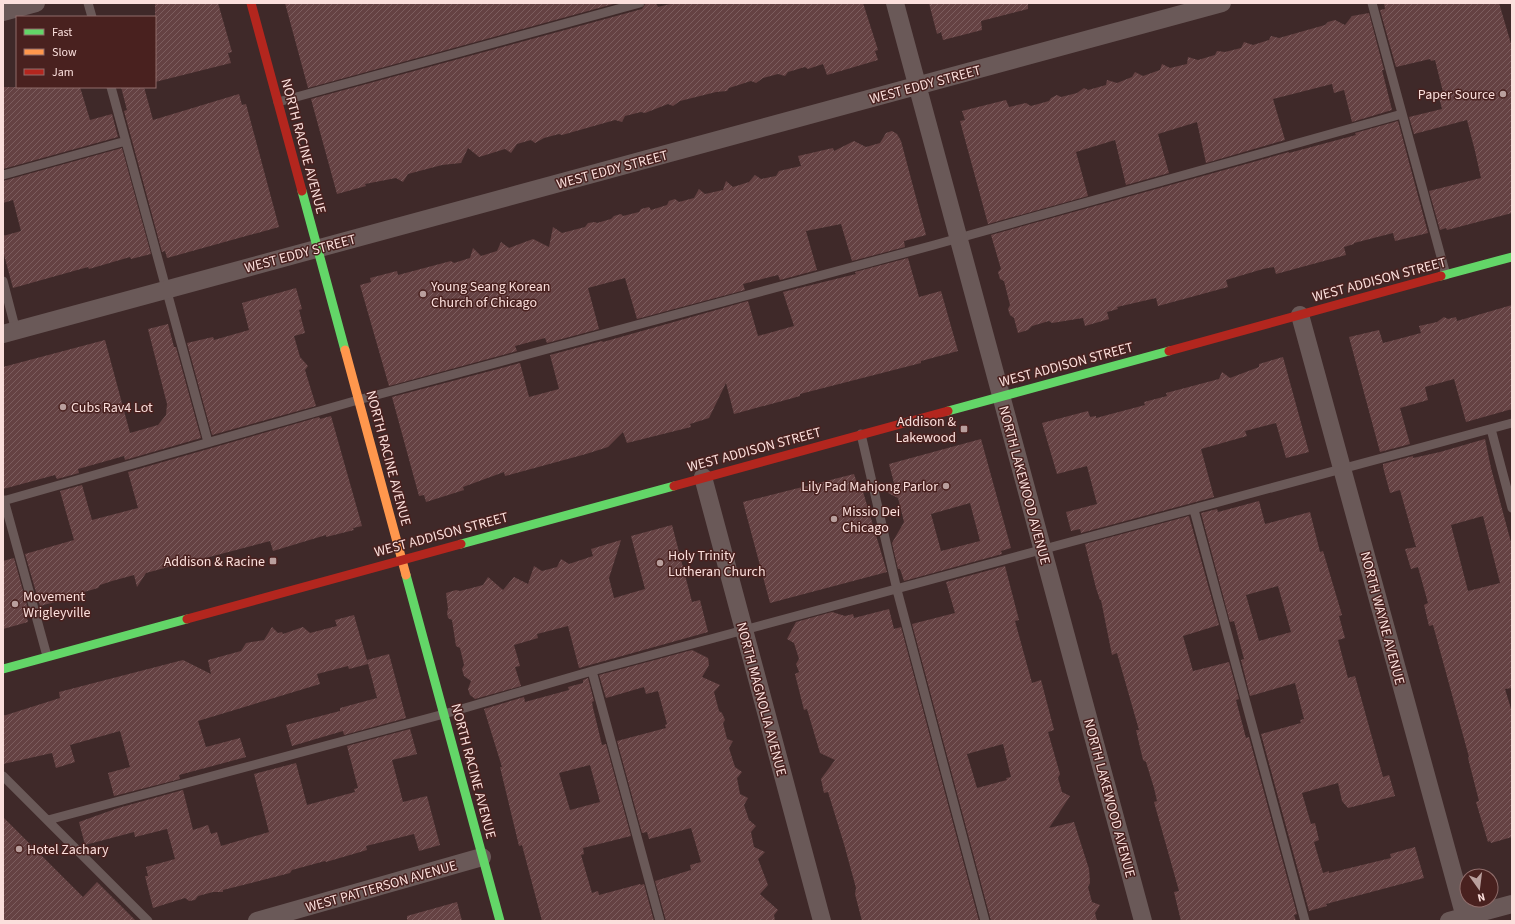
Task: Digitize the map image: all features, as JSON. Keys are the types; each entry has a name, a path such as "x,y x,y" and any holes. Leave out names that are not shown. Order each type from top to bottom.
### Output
{"street":[{"path":"3,12 36,3"},
{"name":"NORTH RACINE AVENUE","path":"251,3 500,921"},
{"name":"NORTH LAKEWOOD AVENUE","path":"895,3 1143,921"},
{"name":"WEST EDDY STREET","path":"9,332 1222,3"},
{"name":"WEST ADDISON STREET","path":"3,668 1512,257"},
{"name":"NORTH WAYNE AVENUE","path":"1300,315 1460,920"},
{"name":"NORTH MAGNOLIA AVENUE","path":"703,477 822,921"},
{"name":"WEST PATTERSON AVENUE","path":"256,921 482,857"},
{"path":"1460,920 1512,904"}],"lane":[{"path":"88,3 92,16"},
{"path":"278,102 640,3"},
{"path":"1372,3 1446,276"},
{"path":"111,88 208,442"},
{"path":"47,656 4,500 358,400 958,238 1402,114"},
{"path":"3,175 126,141"},
{"path":"3,281 9,332"},
{"path":"48,820 444,714 592,671 1512,424"},
{"path":"1491,429 1512,508"},
{"path":"861,434 897,590 985,921"},
{"path":"1194,510 1305,921"},
{"path":"592,671 660,921"},
{"path":"3,776 148,921"}],"building":[{"path":"155,3 218,3 232,52 228,53 231,63 156,82"},
{"path":"285,3 617,3 308,88"},
{"path":"646,3 656,3 658,7 674,3 863,3 878,50 875,51 878,60 827,75 823,64 808,69 805,67 788,72 785,76 778,74 763,78 756,83 751,81 729,88 727,91 716,92 680,101 673,106 668,104 645,113 641,112 625,116 622,122 615,120 562,135 559,134 544,138 535,143 531,140 517,144 511,153 505,149 479,157 468,148 461,163 442,165 408,174 403,182 396,178 365,184 366,186 337,194 311,99 642,9"},
{"path":"929,3 1028,3 1028,9 981,21 982,30 943,40 941,32 937,34"},
{"path":"1384,3 1499,3 1512,47 1512,213 1447,230 1446,228 1440,230 1429,191 1481,178 1475,151 1467,120 1414,134 1409,117 1442,109 1439,97 1444,96 1435,60 1431,61 1430,59 1396,67 1380,10 1385,9"},
{"path":"1369,13 1384,70 1382,70 1392,110 1352,122 1344,90 1334,93 1332,84 1273,99 1285,140 1206,163 1197,122 1158,134 1169,173 1126,185 1115,140 1076,152 1088,196 988,224 960,121 965,120 962,111 1006,100 1009,107 1026,103 1031,106 1049,101 1057,95 1061,97 1077,93 1084,88 1088,90 1106,85 1107,80 1117,83 1132,77 1135,72 1143,76 1160,70 1162,64 1170,68 1187,64 1188,57 1198,60 1215,55 1217,51 1225,52 1241,48 1244,42 1253,45 1269,40 1271,36 1279,38 1325,25 1328,22 1335,20 1345,25 1352,16"},
{"path":"3,87 80,88 90,120 112,114 118,137 3,169"},
{"path":"121,88 144,88 153,120 239,94 242,105 246,104 279,227 167,258 165,251 162,252 124,111 127,110"},
{"path":"1398,121 1428,233 1395,241 1393,233 1354,243 1344,247 1346,255 1276,274 1274,267 1263,269 1226,280 1228,287 1158,306 1156,298 1117,307 1118,309 1107,312 1109,319 1085,326 1083,318 1052,323 1049,321 1032,326 1028,330 1018,333 1014,318 1010,315 1008,309 1010,305 1004,281 1000,279 998,272 1001,269 991,235 1289,152 1356,135 1355,133"},
{"path":"892,131 897,134 901,141 926,235 904,241 905,247 852,261 841,224 806,231 817,270 780,280 778,275 743,284 745,290 637,319 625,278 588,288 599,329 547,343 545,338 515,346 517,351 389,386 360,285 371,282 370,278 397,271 398,275 451,261 454,263 470,258 473,248 481,256 497,251 501,242 509,248 533,239 549,247 553,227 562,233 585,227 588,223 597,223 611,219 614,216 621,214 623,216 639,212 641,209 649,207 651,210 667,205 669,201 675,199 679,202 694,198 699,189 705,194 723,190 726,181 733,187 749,182 755,175 761,179 776,176 779,171 801,166 798,156 833,148 834,151 854,141 866,147 880,143 886,133"},
{"path":"122,148 151,254 131,259 130,257 89,269 88,267 13,288 3,251 3,236 21,231 13,200 3,203 3,181"},
{"path":"908,258 919,297 941,291 958,351 921,361 921,363 800,394 800,396 734,414 726,383 709,418 690,424 691,427 627,443 623,432 608,447 586,454 505,476 504,472 463,487 464,490 426,502 424,495 419,496 392,397 520,363 529,397 559,389 550,355 602,341 603,342 748,301 758,336 794,326 783,292 856,274 855,272"},
{"path":"296,288 302,309 299,310 305,333 294,336 300,357 308,366 305,370 316,406 212,435 187,343 213,337 214,340 249,330 242,303"},
{"path":"1512,305 1512,409 1466,422 1454,379 1425,387 1428,400 1400,408 1410,444 1380,452 1349,337 1379,330 1383,343 1421,333 1419,326 1437,322 1444,317 1448,319 1456,317 1457,321"},
{"name":"Cubs Rav4 Lot","path":"168,324 174,347 176,347 201,438 125,460 124,456 78,469 79,473 57,479 55,475 3,489 3,367 105,340 130,433 158,425 166,415 167,404 148,329"},
{"path":"1283,357 1309,452 1286,458 1276,423 1245,431 1247,436 1201,449 1214,497 1081,533 1080,529 1071,531 1066,512 1097,504 1087,466 1057,474 1042,423 1088,411 1090,417 1096,416 1096,418 1145,405 1144,402 1167,396 1166,393 1219,379 1222,372 1230,378 1259,367 1259,364"},
{"path":"331,416 362,526 353,528 354,530 326,537 326,535 273,551 270,541 198,560 199,562 183,566 183,563 146,573 137,587 134,575 100,585 98,588 84,592 86,597 67,602 66,599 40,606 25,554 74,540 60,491 82,485 92,520 138,508 128,472 319,417 320,419"},
{"path":"981,439 1011,548 1001,551 1002,554 904,581 900,569 898,569 892,543 904,522 898,498 888,493 894,483 889,464","holes":["970,503 980,541 941,551 931,514"]},
{"path":"1485,439 1491,468 1512,546 1512,688 1505,689 1512,712 1512,837 1491,843 1490,841 1488,842 1476,802 1479,801 1469,757 1433,625 1429,626 1424,605 1428,603 1418,567 1411,569 1405,549 1416,547 1400,490 1390,493 1383,467 1383,464 1413,456 1413,458","holes":["1483,516 1500,583 1468,591 1451,525"]},
{"path":"854,474 858,486 861,485 887,572 770,603 743,502"},
{"path":"1259,501 1265,524 1310,512 1320,552 1323,551 1342,615 1339,616 1345,638 1338,640 1348,678 1355,676 1383,777 1389,775 1395,796 1348,808 1342,801 1338,783 1302,793 1311,824 1315,823 1319,840 1314,842 1323,873 1329,871 1329,873 1391,858 1390,854 1415,847 1424,878 1326,904 1327,906 1309,911 1261,734 1301,723 1300,720 1304,719 1295,683 1250,696 1241,660 1244,659 1234,621 1230,622 1201,513 1217,509 1218,512","holes":["1278,586 1291,632 1259,641 1246,595"]},
{"path":"1189,516 1219,625 1183,636 1193,671 1229,662 1239,699 1236,700 1246,738 1249,737 1297,914 1294,915 1296,921 1181,921 1174,892 1179,891 1154,802 1157,801 1154,788 1146,762 1143,760 1136,730 1139,730 1117,653 1112,655 1101,600 1096,588 1085,544"},
{"path":"672,525 692,602 700,600 708,632 579,668 568,626 537,634 538,638 514,645 520,666 515,667 521,686 475,699 470,695 468,689 471,681 464,676 462,669 464,665 460,648 456,646 452,620 448,618 446,593 483,585 488,577 503,590 514,577 528,584 534,566 542,571 557,567 561,559 569,564 593,556 591,549 621,540 609,578 614,598 645,589 631,536"},
{"path":"14,558 28,609 25,610 28,622 3,629 3,561"},
{"path":"1005,566 1019,620 1015,621 1032,683 1041,680 1054,730 1048,732 1060,774 1058,778 1062,792 1070,796 1049,828 1074,822 1089,869 1090,883 1088,887 1092,902 1100,905 1095,913 1097,921 991,921 912,624 955,613 946,582","holes":["1003,744 1011,777 1006,778 1007,780 977,788 967,754"]},
{"path":"889,609 894,629 901,627 979,921 862,921 855,894 856,888 844,844 828,792 824,793 821,779 835,760 820,753 807,709 804,710 795,674 799,672 796,664 799,659 794,643 787,639 796,622 832,612 845,616 853,614 854,618"},
{"path":"354,615 368,664 349,669 348,666 317,674 320,684 198,721 206,747 240,738 246,757 179,775 180,779 114,796 108,773 130,767 120,731 70,745 75,762 56,768 52,753 3,764 3,716 60,698 59,692 183,660 211,674 208,660 241,651 246,643 264,640 272,627 278,633 282,632 283,634 303,627 310,633 337,626 335,620"},
{"path":"692,650 708,658 709,665 702,677 720,685 714,692 719,711 722,713 725,720 723,723 727,739 733,741 729,748 735,767 742,772 737,778 740,794 748,798 744,805 749,820 756,826 751,832 754,847 765,852 758,859 768,885 760,894 778,910 774,915 775,921 666,921 655,881 691,870 690,865 701,862 691,828 649,839 647,832 642,833 617,741 666,728 665,725 667,724 658,691 646,694 644,687 606,698 599,675"},
{"path":"389,654 406,718 344,735 343,731 292,746 286,725 340,711 340,708 377,698 367,660"},
{"path":"588,678 594,701 592,702 593,708 602,745 606,744 631,836 583,848 584,854 581,855 592,893 598,891 599,895 644,884 654,921 542,921 522,845 519,846 500,767 502,767 484,709 524,697 525,702 569,690 568,687 583,683 583,680","holes":["590,765 600,802 570,810 559,773"]},
{"path":"410,729 417,754 392,760 403,802 427,796 440,845 419,851 414,834 366,846 367,850 292,870 290,873 223,890 223,892 213,892 198,896 195,900 189,901 185,898 153,908 145,876 148,876 146,867 175,859 167,829 135,837 134,832 85,845 79,822 118,808 183,790 193,830 208,825 211,834 217,832 221,846 269,832 254,774 296,763 307,805 355,792 354,789 358,788 347,746"},
{"name":"Hotel Zachary","path":"3,817 83,897 97,882 136,921 3,921"},
{"path":"457,902 462,921 407,921 407,916"}],"traffic: fast":[{"path":"302,191 345,350"},
{"path":"1441,276 1512,257"},
{"path":"948,411 1169,351"},
{"path":"461,544 674,486"},
{"path":"406,575 500,921"},
{"path":"3,669 187,619"}],"traffic: slow":[{"path":"345,350 406,575"}],"traffic: jam":[{"path":"251,3 302,191"},
{"path":"1169,351 1441,276"},
{"path":"674,486 948,411"},
{"path":"187,619 461,544"}],"place":[{"name":"Paper Source","path":"1503,94"},
{"name":"Young Seang Korean Church of Chicago","path":"423,294"},
{"name":"Cubs Rav4 Lot","path":"63,407"},
{"name":"Addison & Lakewood","path":"964,429"},
{"name":"Lily Pad Mahjong Parlor","path":"946,486"},
{"name":"Missio Dei Chicago","path":"834,519"},
{"name":"Addison & Racine","path":"273,561"},
{"name":"Holy Trinity Lutheran Church","path":"660,563"},
{"name":"Movement Wrigleyville","path":"15,604"},
{"name":"Hotel Zachary","path":"19,849"}]}
